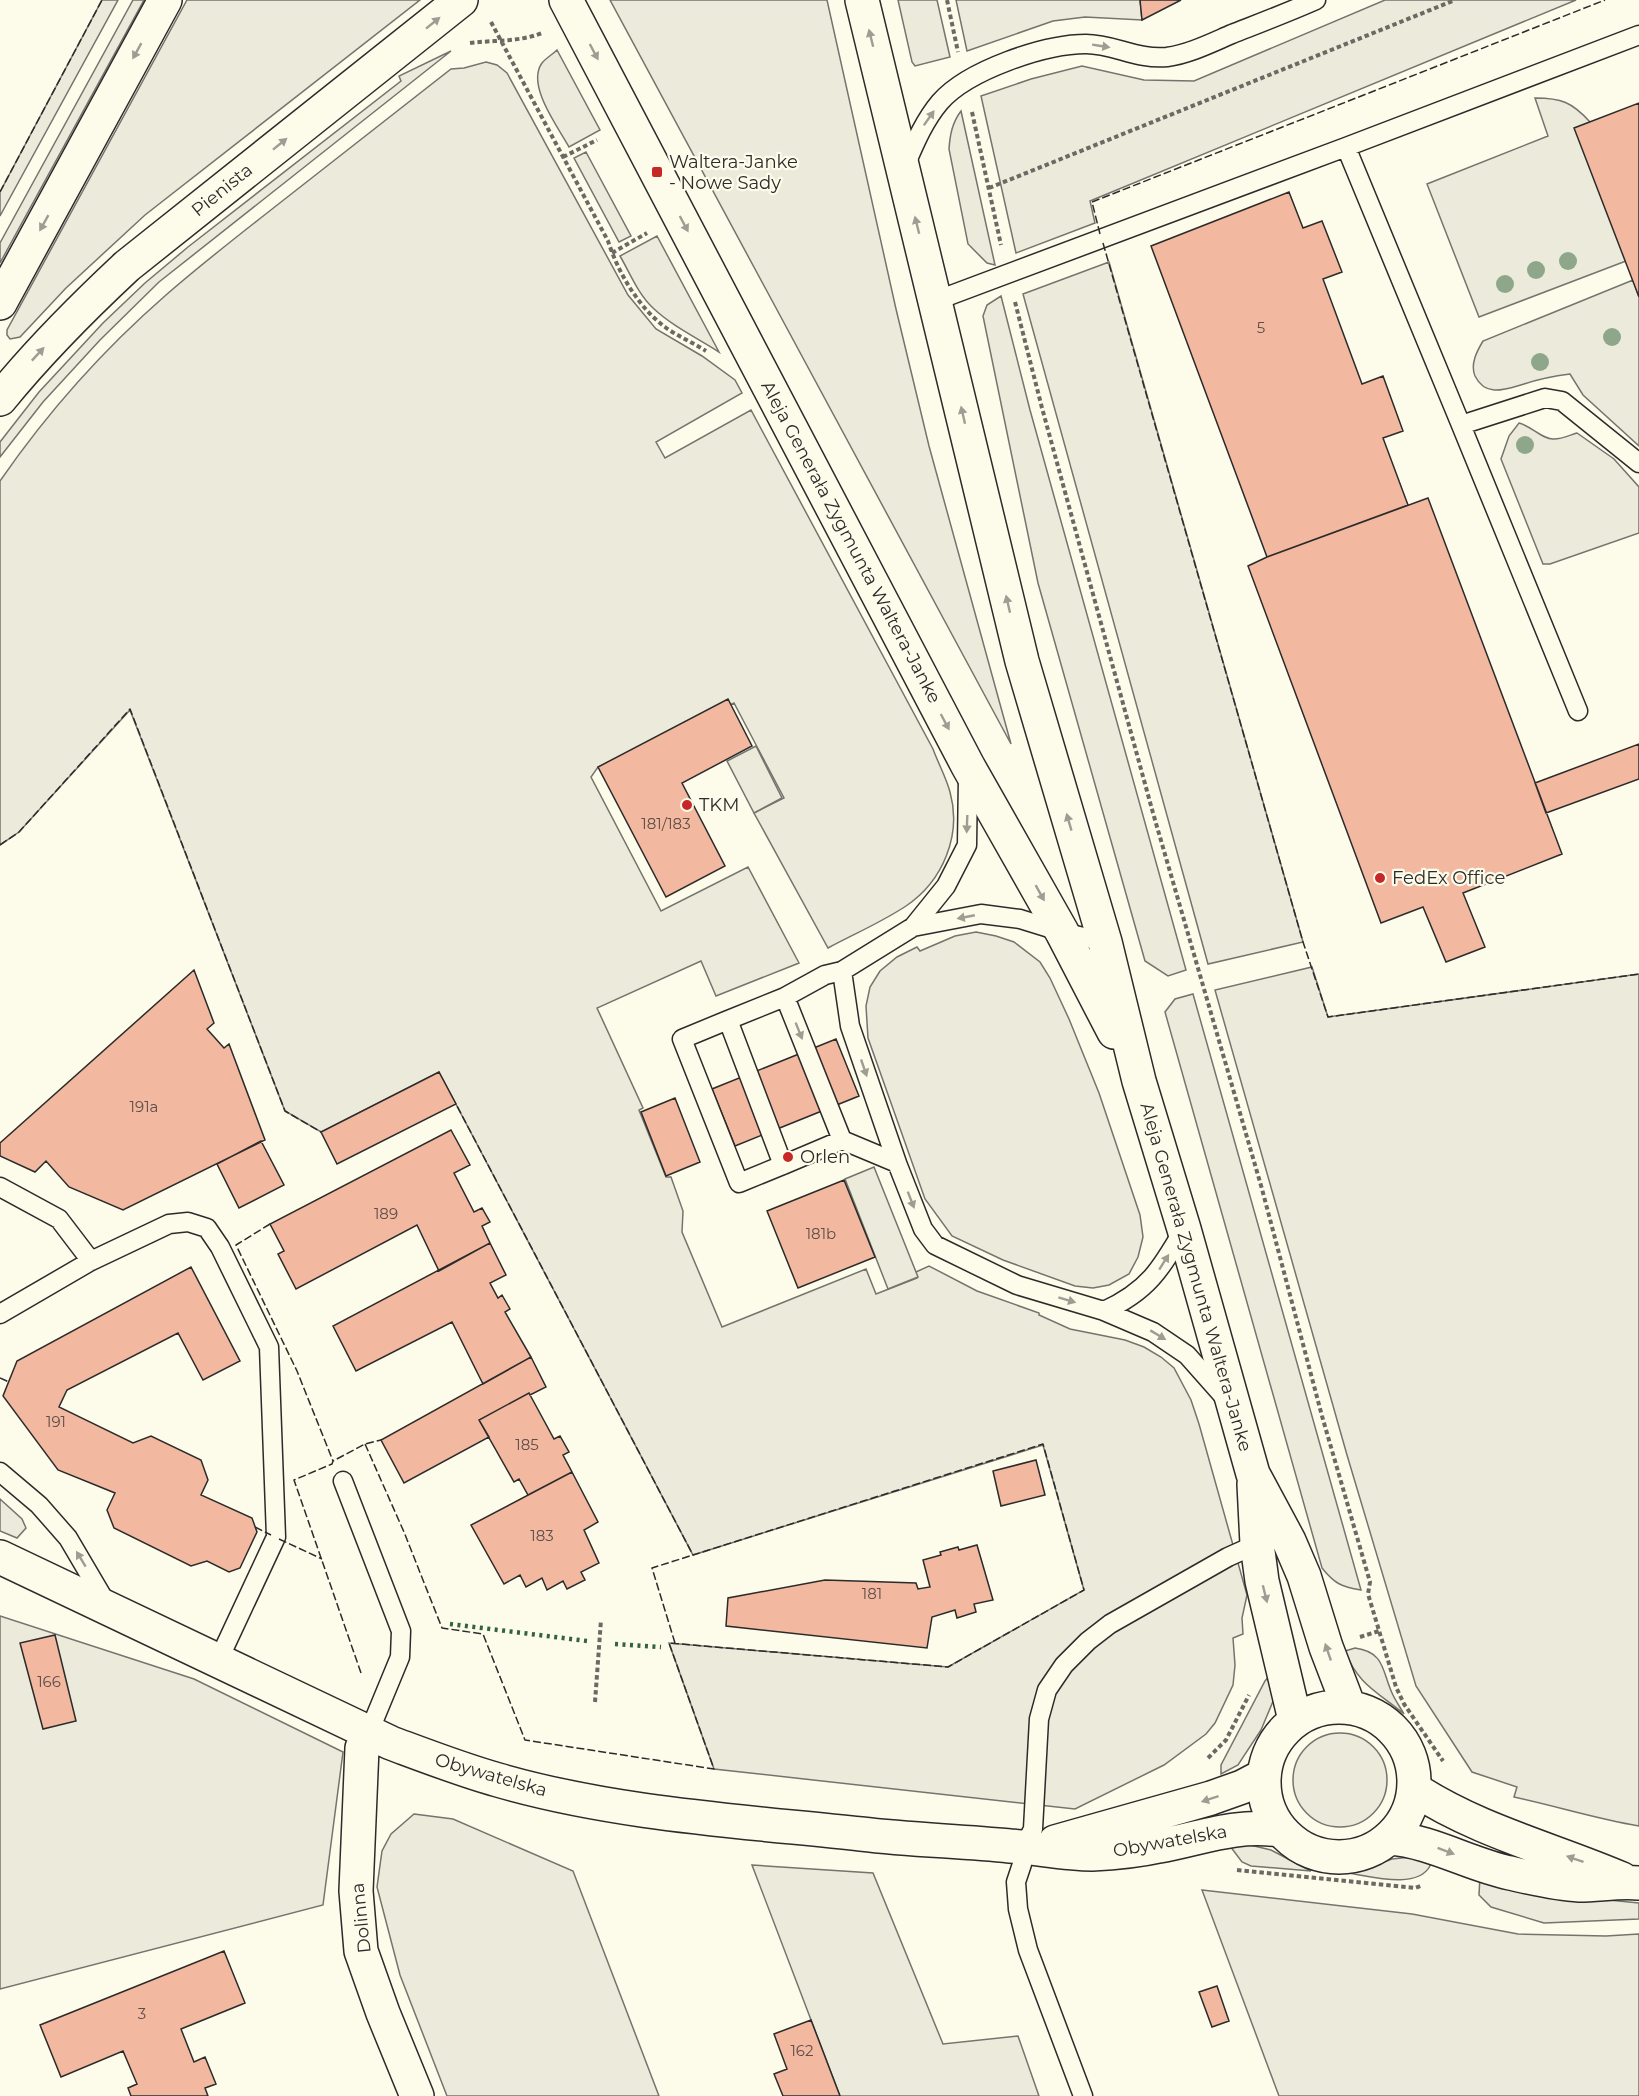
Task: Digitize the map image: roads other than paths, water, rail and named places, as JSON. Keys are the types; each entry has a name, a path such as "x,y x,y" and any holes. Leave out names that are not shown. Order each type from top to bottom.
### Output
{"main road":[{"path":"0,303 165,0"},
{"name":"Pienista","path":"0,399 61,328 127,266 461,0"},
{"name":"Aleja Generała Zygmunta Waltera-Janke","path":"567,0 968,766 1062,932 1139,1081"},
{"name":"Aleja Generała Zygmunta Waltera-Janke","path":"862,0 1022,661 1105,942 1139,1081 1184,1228 1253,1474 1304,1576 1326,1647 1349,1707"},
{"name":"Aleja Generała Zygmunta Waltera-Janke","path":"1253,1474 1257,1544 1262,1581 1295,1720"},
{"name":"Obywatelska","path":"0,1557 369,1732 447,1764 499,1781 560,1795 629,1808 922,1841 1090,1854 1129,1851 1237,1829 1256,1827 1280,1830"},
{"path":"1349,1707 1368,1712 1382,1720 1400,1737 1413,1768 1414,1790 1410,1808 1389,1839 1366,1852 1349,1857 1333,1858 1317,1855 1296,1845 1280,1830 1267,1806 1263,1791 1263,1776 1267,1757 1275,1741 1295,1720 1320,1709 1349,1707"},
{"name":"Dolinna","path":"369,1732 362,1748 356,1891 361,1951 383,2013 417,2096"},
{"name":"Obywatelska","path":"1024,1848 1056,1842 1212,1798 1263,1776"},
{"path":"1414,1790 1438,1805 1486,1828 1634,1882"},
{"path":"1389,1839 1408,1839 1506,1872 1542,1880 1579,1885 1634,1882"}],"lane":[{"path":"903,170 920,131 940,102 965,82 1001,63 1053,47 1087,44 1109,47 1132,55 1166,57 1189,52 1316,0"},
{"path":"935,301 1639,35"},
{"path":"1346,147 1578,711"},
{"path":"1461,425 1545,398 1562,401 1639,463"},
{"path":"842,1140 739,1183 682,1039 785,997 825,975 842,970 913,927 946,886 967,845 968,766"},
{"path":"913,927 981,914 1020,919 1105,942"},
{"path":"842,970 850,1026 897,1163 923,1229 935,1245 1017,1285 1104,1311 1154,1332 1187,1355 1235,1411"},
{"path":"785,997 842,1140 897,1163"},
{"path":"728,1020 783,1165"},
{"path":"0,1187 60,1219 91,1261"},
{"path":"0,1314 91,1261 169,1224 188,1222 207,1228 219,1247 269,1347 276,1537 219,1659"},
{"path":"1104,1311 1126,1301 1162,1268 1184,1228"},
{"path":"0,1472 39,1504 68,1538 111,1610"},
{"path":"343,1480 401,1631 400,1658 369,1732"},
{"path":"1083,2096 1028,1950 1018,1909 1016,1882 1024,1848 1033,1829 1039,1719 1047,1690 1064,1665 1088,1641 1110,1624 1228,1557 1257,1544"}],"place":[{"name":"Waltera-Janke - Nowe Sady","path":"657,172"},
{"name":"TKM","path":"687,805"},
{"name":"FedEx Office","path":"1380,878"},
{"name":"Orlen","path":"788,1157"}]}
